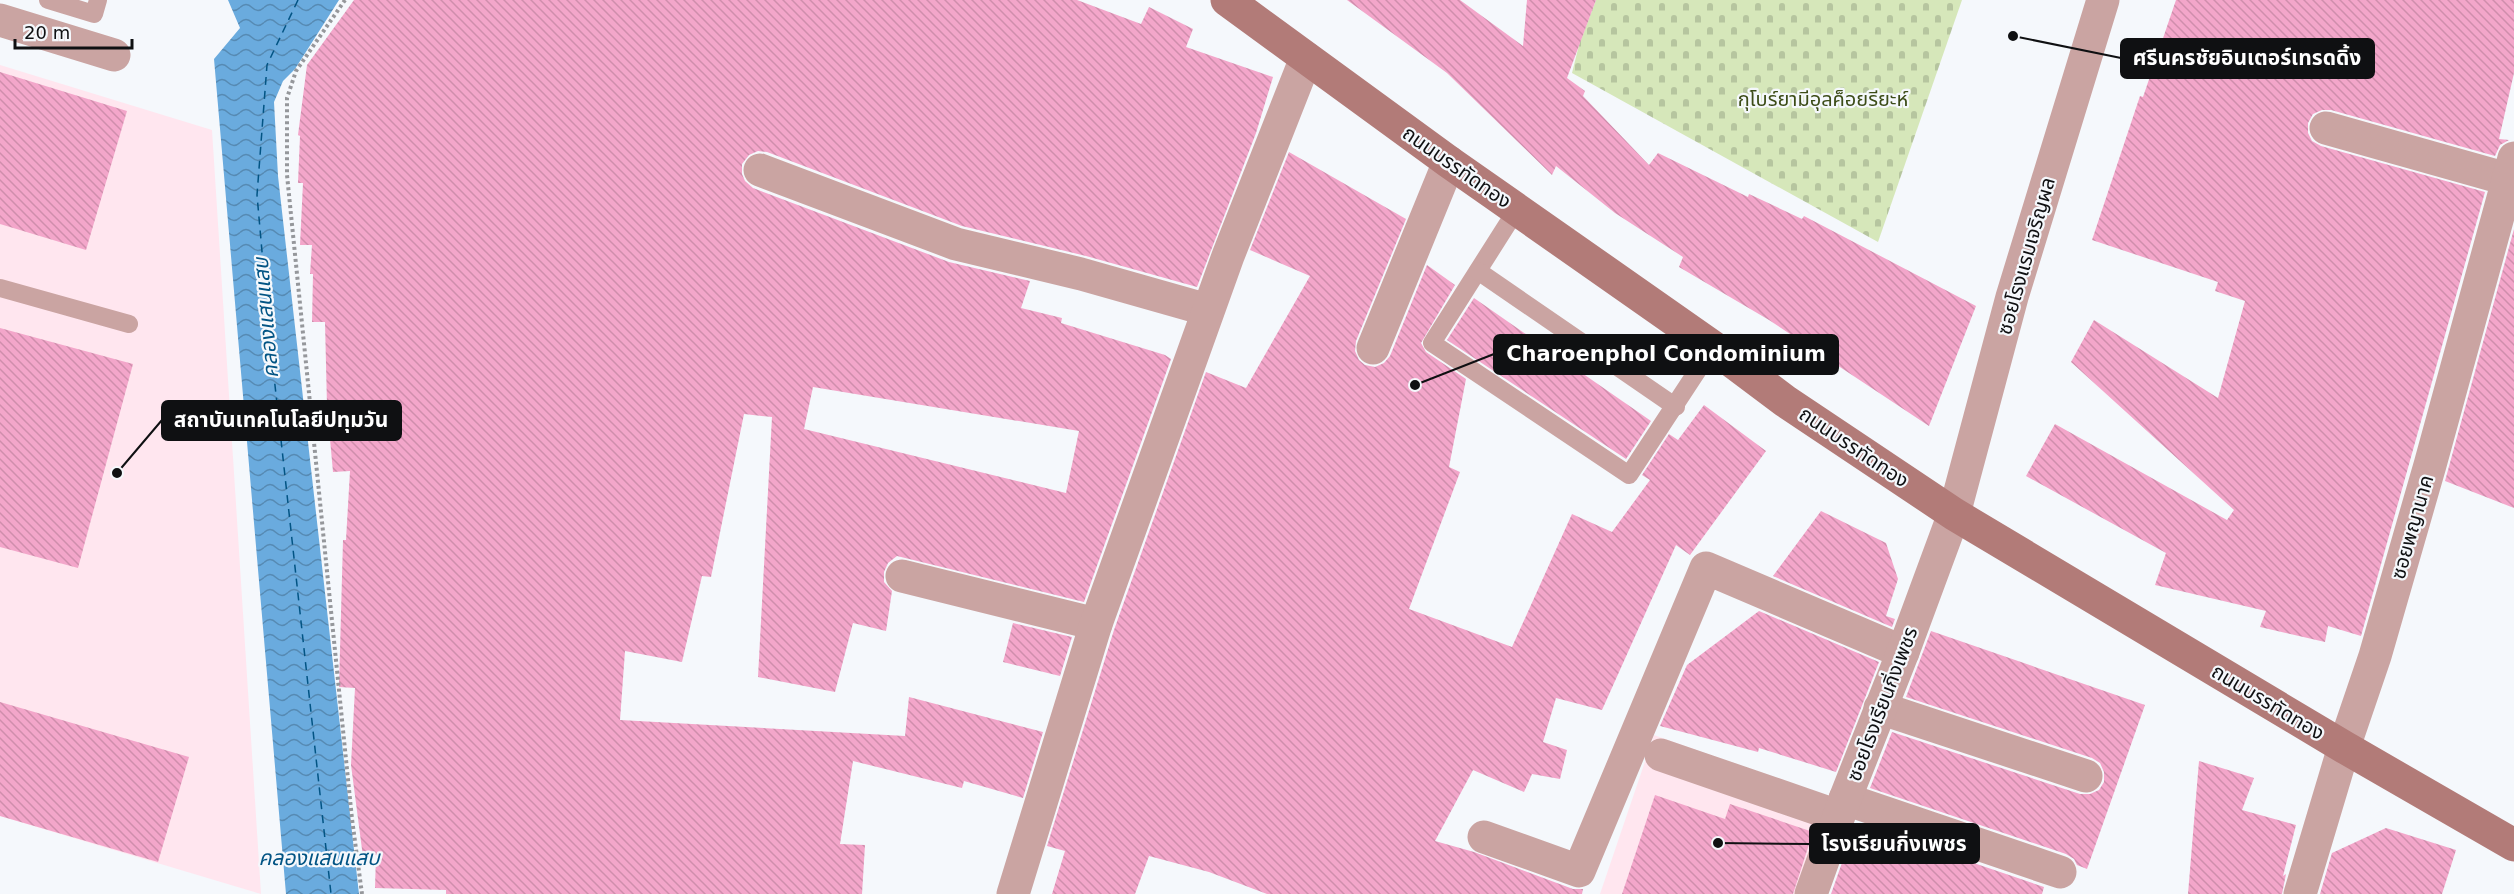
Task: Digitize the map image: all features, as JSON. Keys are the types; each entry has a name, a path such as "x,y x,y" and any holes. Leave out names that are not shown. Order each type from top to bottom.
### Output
{"main road":[{"name":"ถนนบรรทัดทอง","path":"1227,0 1449,162 1713,347 1785,401 1954,514 2344,747 2514,845"}],"street":[{"name":"ซอยโรงแรมเจริญผล","path":"1954,514 2012,297 2100,1"},
{"path":"0,20 114,56"},
{"path":"1013,894 1096,624 1208,310 1306,58"},
{"path":"2326,128 2511,169"},
{"path":"1373,348 1449,162"},
{"name":"ซอยพญานาค","path":"2300,894 2344,747 2375,656 2427,477 2511,169"},
{"path":"760,170 956,244 1081,274 1208,310"},
{"name":"ซอยโรงเรียนกิ่งเพชร","path":"1810,894 1954,514"},
{"path":"1484,837 1579,871 1706,568 1903,652"},
{"path":"902,576 1096,624"},
{"path":"1880,708 2086,776"},
{"path":"1662,755 2060,872"}],"lane":[{"path":"48,0 94,14 98,0"},
{"path":"1517,208 1432,343 1629,475 1713,347"},
{"path":"1478,271 1676,406"},
{"path":"0,288 129,324"}],"path":[{"path":"345,0 296,72 287,98 287,175 352,819 362,894"}],"shaded area":[{"path":"0,65 212,130 261,894 0,816"},
{"path":"1654,735 1834,799 1801,894 1600,894"}],"green space":[{"name":"กุโบร์ยามีอุลค็อยรียะห์","path":"1596,0 1962,0 1878,242 1572,73 1579,45"}],"water":[{"name":"คลองแสนแสบ","path":"228,0 339,0 295,69 283,81 274,102 278,176 359,894 286,894 214,59 240,28"}],"building":[{"path":"354,0 1077,0 1141,24 1149,7 1193,29 1186,47 1273,77 1256,133 1197,287 1086,256 962,226 767,152 758,151 749,155 742,164 745,181 753,188 949,262 1030,281 1021,308 1062,318 1061,323 1165,355 1171,359 1084,602 897,556 888,563 884,572 884,582 892,591 886,631 853,623 835,692 758,677 772,417 744,414 711,577 702,576 682,662 625,651 620,720 905,736 909,697 1043,732 1023,798 964,781 962,788 853,761 840,844 865,845 862,894 446,894 446,890 375,888 376,855 363,857 351,765 355,688 339,687 343,540 346,540 350,471 333,472 327,406 325,322 312,322 313,274 310,274 312,245 300,245 303,183 298,183 300,136 298,135 307,65","holes":["813,387 1079,431 1066,493 804,429"]},
{"path":"1347,0 1460,0 1523,46 1527,0 1596,0 1567,78 1585,91 1583,96 1649,165 1658,153 1748,197 1749,194 1802,219 1804,216 1976,306 1929,426 1769,320 1679,267 1683,257 1615,213 1556,166 1552,175 1447,73"},
{"path":"2176,0 2514,0 2514,73 2499,139 2509,140 2500,145 2495,156 2331,110 2322,110 2313,114 2308,123 2308,133 2312,141 2321,146 2485,192 2361,636 2328,626 2325,642 2260,627 2266,611 2155,585 2166,553 2026,476 2055,424 2227,520 2234,510 2071,362 2094,320 2218,398 2245,301 2215,291 2218,282 2092,240 2140,96 2143,97"},
{"path":"0,72 127,111 86,250 0,224"},
{"path":"1289,152 1406,219 1356,341 1355,351 1359,360 1365,365 1375,367 1384,363 1390,356 1427,265 1455,285 1421,343 1426,352 1466,379 1449,467 1460,472 1409,609 1512,647 1572,514 1612,532 1650,480 1642,475 1669,434 1678,440 1704,405 1766,451 1690,555 1676,545 1602,710 1556,698 1543,742 1567,750 1560,779 1532,774 1524,792 1473,770 1435,841 1474,852 1573,889 1583,889 1582,894 1267,894 1209,872 1149,856 1135,894 1052,894 1065,851 1047,846 1114,630 1206,372 1246,388 1310,276 1250,250"},
{"path":"2514,229 2514,508 2445,481"},
{"path":"1474,298 1651,421 1626,459 1447,340"},
{"path":"0,328 133,364 78,568 0,547"},
{"path":"1821,511 1886,543 1898,579 1886,616 1895,619 1892,627 1773,576"},
{"path":"1759,611 1879,662 1836,772 1759,748 1758,752 1660,726 1687,665"},
{"path":"1013,623 1072,637 1060,676 1003,662"},
{"path":"1931,631 2145,705 2087,869 2077,865 2074,859 2066,854 1870,788 1892,732 2080,794 2090,794 2099,790 2104,782 2104,772 2100,763 2092,758 1906,697"},
{"path":"0,702 189,757 158,862 0,816"},
{"path":"2199,761 2254,778 2242,810 2296,825 2283,876 2286,874 2282,894 2188,894"},
{"path":"1655,795 1725,819 1730,804 1813,832 1793,894 1622,894"},
{"path":"1856,823 2044,887 2042,894 1831,894"},
{"path":"2386,828 2456,850 2442,894 2320,894 2332,853"}],"ferry route":[{"path":"298,0 267,65 257,195 269,331 331,894"}],"place":[{"name":"ศรีนครชัยอินเตอร์เทรดดิ้ง","path":"2013,36"},
{"name":"Charoenphol Condominium","path":"1415,385"},
{"name":"สถาบันเทคโนโลยีปทุมวัน","path":"117,473"},
{"name":"โรงเรียนกิ่งเพชร","path":"1718,843"}]}
